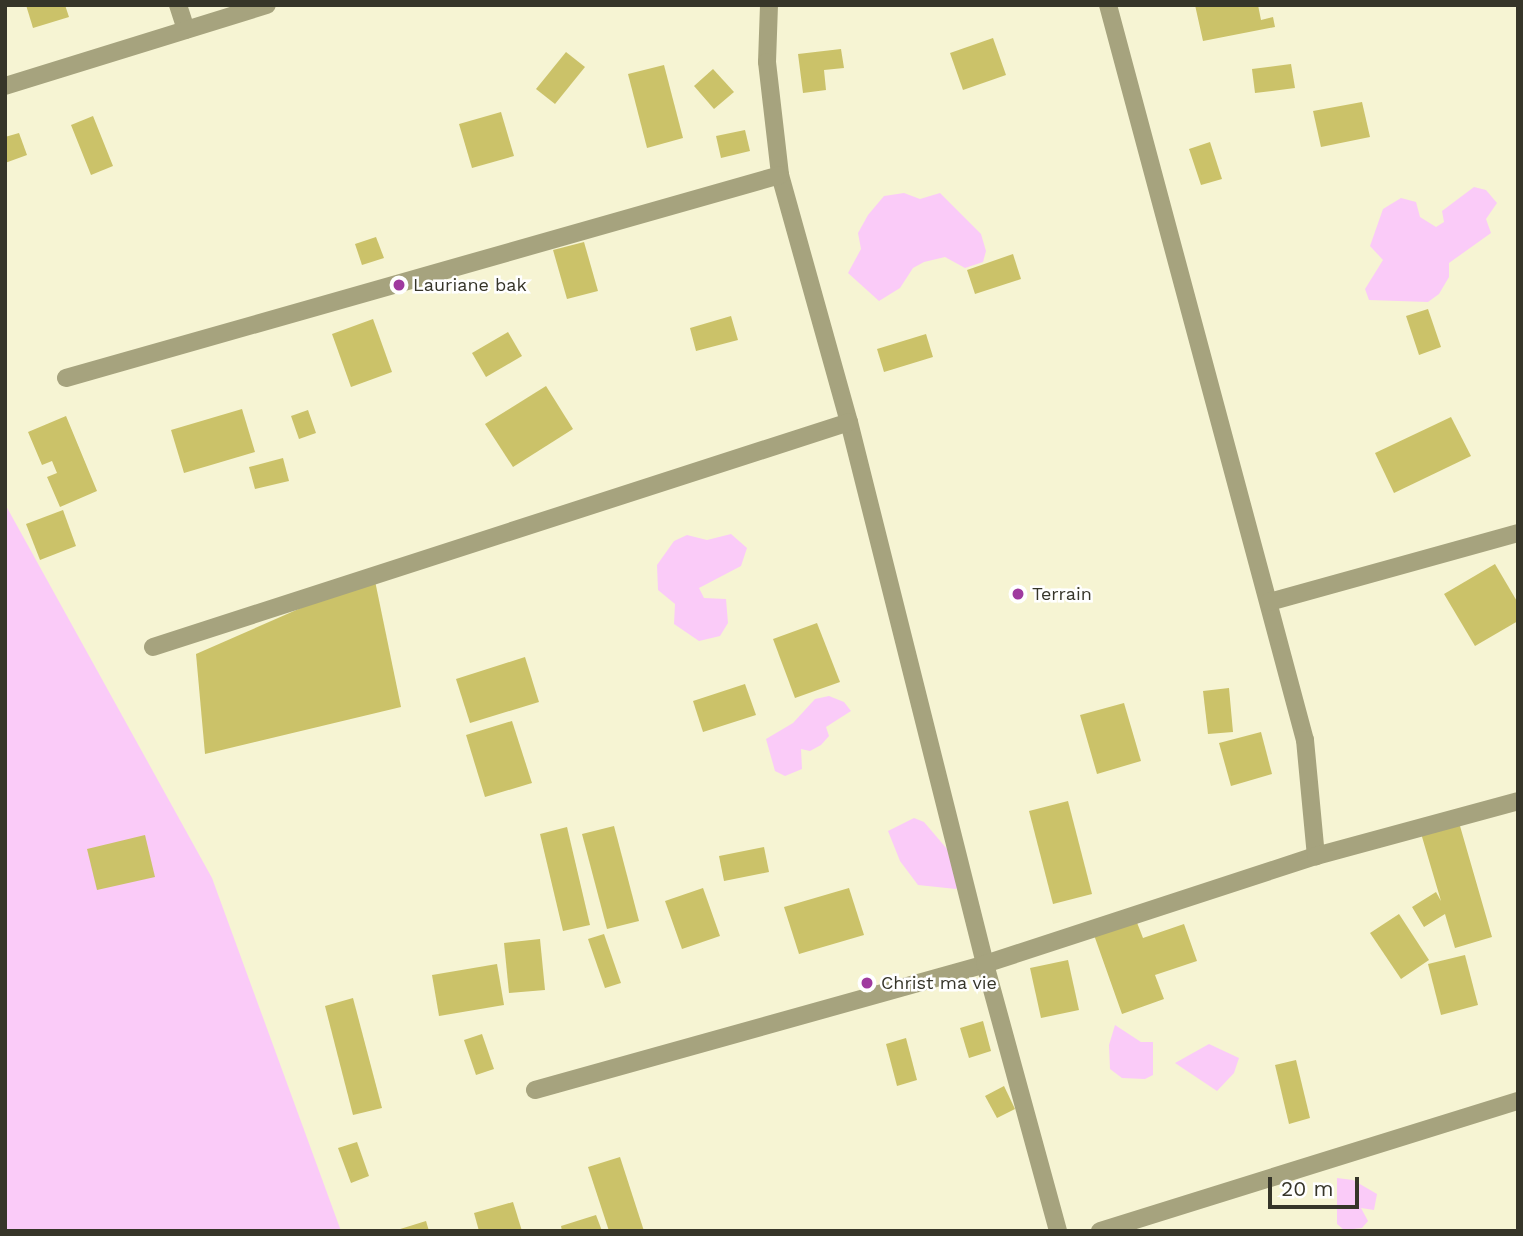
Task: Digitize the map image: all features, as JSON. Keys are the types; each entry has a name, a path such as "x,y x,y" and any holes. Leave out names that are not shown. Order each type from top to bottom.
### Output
{"street":[{"path":"178,5 186,30"},
{"path":"5,86 267,5"},
{"path":"769,5 767,62 780,175 849,422 985,964 1058,1231"},
{"path":"1108,5 1306,740 1316,856"},
{"path":"66,378 780,175"},
{"path":"153,647 849,422"},
{"path":"1269,602 1518,533"},
{"path":"536,1090 985,964 1316,856 1518,801"},
{"path":"1100,1231 1518,1101"}],"shaded area":[{"path":"1474,187 1486,190 1497,203 1486,219 1491,233 1449,263 1449,277 1439,294 1428,302 1369,300 1365,289 1383,260 1370,246 1383,209 1401,198 1416,202 1420,217 1436,227 1444,222 1442,211"},
{"path":"904,193 920,199 940,193 981,234 986,251 983,262 965,268 945,257 924,262 913,268 900,288 879,301 848,273 861,249 858,233 868,215 884,196"},
{"path":"5,504 212,878 341,1231 5,1231"},
{"path":"731,534 747,548 741,566 699,588 704,598 726,599 728,623 720,636 699,641 674,624 675,604 658,590 657,565 674,541 687,535 707,540"},
{"path":"829,696 844,702 851,711 826,727 829,736 821,745 810,751 801,749 802,769 785,776 775,771 766,739 793,723 815,699"},
{"path":"914,818 924,822 953,856 961,884 956,889 918,885 900,861 888,831"},
{"path":"1115,1025 1141,1042 1153,1042 1153,1075 1145,1079 1122,1078 1110,1069 1109,1045"},
{"path":"1209,1044 1239,1058 1234,1073 1217,1091 1175,1063"},
{"path":"1337,1178 1353,1180 1377,1194 1374,1210 1361,1208 1368,1221 1362,1228 1344,1230 1337,1224"}],"building":[{"path":"26,5 65,5 69,17 33,28"},
{"path":"1195,5 1258,5 1261,20 1273,17 1275,27 1203,41"},
{"path":"993,38 1006,75 963,90 950,53"},
{"path":"841,49 844,68 824,70 826,90 803,93 798,54"},
{"path":"566,52 585,67 555,104 536,89"},
{"path":"1291,64 1295,88 1255,93 1252,69"},
{"path":"664,65 683,138 647,148 628,74"},
{"path":"713,69 734,92 714,109 694,86"},
{"path":"1362,102 1370,137 1321,147 1313,111"},
{"path":"501,112 514,156 472,168 459,124"},
{"path":"93,116 113,166 91,175 71,125"},
{"path":"745,130 750,151 721,158 716,136"},
{"path":"19,133 27,155 5,163 5,137"},
{"path":"1210,142 1222,179 1201,185 1189,149"},
{"path":"376,237 384,258 362,265 355,244"},
{"path":"584,242 598,291 567,299 553,250"},
{"path":"1013,254 1021,279 975,294 967,270"},
{"path":"1428,309 1441,347 1419,355 1406,316"},
{"path":"731,316 738,340 696,351 690,328"},
{"path":"373,319 392,372 351,387 332,334"},
{"path":"508,332 522,356 486,377 472,353"},
{"path":"926,334 933,357 884,372 877,349"},
{"path":"546,386 573,429 513,467 485,424"},
{"path":"242,409 255,452 184,473 171,430"},
{"path":"308,410 316,433 299,439 291,416"},
{"path":"66,416 97,491 60,507 47,477 57,473 52,461 42,465 28,432"},
{"path":"1451,417 1471,456 1394,493 1375,453"},
{"path":"283,458 289,481 255,489 249,467"},
{"path":"63,510 76,546 40,560 26,524"},
{"path":"1495,564 1518,603 1518,621 1475,646 1444,594"},
{"path":"374,576 401,707 205,754 196,654"},
{"path":"817,623 840,682 795,698 773,639"},
{"path":"525,657 539,702 470,723 456,679"},
{"path":"745,684 756,715 703,732 693,701"},
{"path":"1229,688 1233,732 1208,734 1203,691"},
{"path":"1124,703 1141,761 1097,774 1080,715"},
{"path":"512,721 532,783 485,797 466,735"},
{"path":"1261,732 1272,774 1231,786 1219,743"},
{"path":"1068,801 1092,894 1053,904 1029,811"},
{"path":"1458,819 1492,937 1455,948 1445,914 1424,927 1412,907 1436,892 1441,901 1420,830"},
{"path":"614,826 639,921 607,929 582,834"},
{"path":"567,827 590,925 563,931 540,834"},
{"path":"145,835 155,877 97,890 87,849"},
{"path":"764,847 769,872 724,881 719,856"},
{"path":"703,888 720,936 682,949 665,901"},
{"path":"849,888 864,935 799,954 784,907"},
{"path":"1399,914 1429,960 1401,979 1370,933"},
{"path":"1136,920 1143,938 1184,924 1197,961 1155,975 1164,999 1122,1014 1094,935"},
{"path":"604,934 621,983 605,988 588,939"},
{"path":"540,939 545,990 509,993 504,943"},
{"path":"1465,955 1478,1005 1441,1015 1428,964"},
{"path":"1068,960 1079,1010 1041,1018 1030,968"},
{"path":"497,964 504,1005 439,1016 432,975"},
{"path":"353,998 382,1108 353,1115 325,1006"},
{"path":"983,1021 991,1051 969,1058 960,1028"},
{"path":"482,1034 494,1069 476,1075 464,1040"},
{"path":"906,1038 917,1080 897,1086 886,1044"},
{"path":"1296,1060 1310,1118 1289,1124 1275,1065"},
{"path":"1004,1086 1015,1109 997,1118 985,1096"},
{"path":"357,1142 369,1176 351,1183 338,1148"},
{"path":"620,1157 644,1231 609,1231 588,1167"},
{"path":"513,1202 522,1231 479,1231 474,1213"},
{"path":"596,1215 602,1231 562,1231 561,1226"},
{"path":"426,1221 429,1231 397,1231 397,1230"}],"place":[{"name":"Lauriane bak","path":"399,285"},
{"name":"Terrain","path":"1018,594"},
{"name":"Christ ma vie","path":"867,983"}]}
